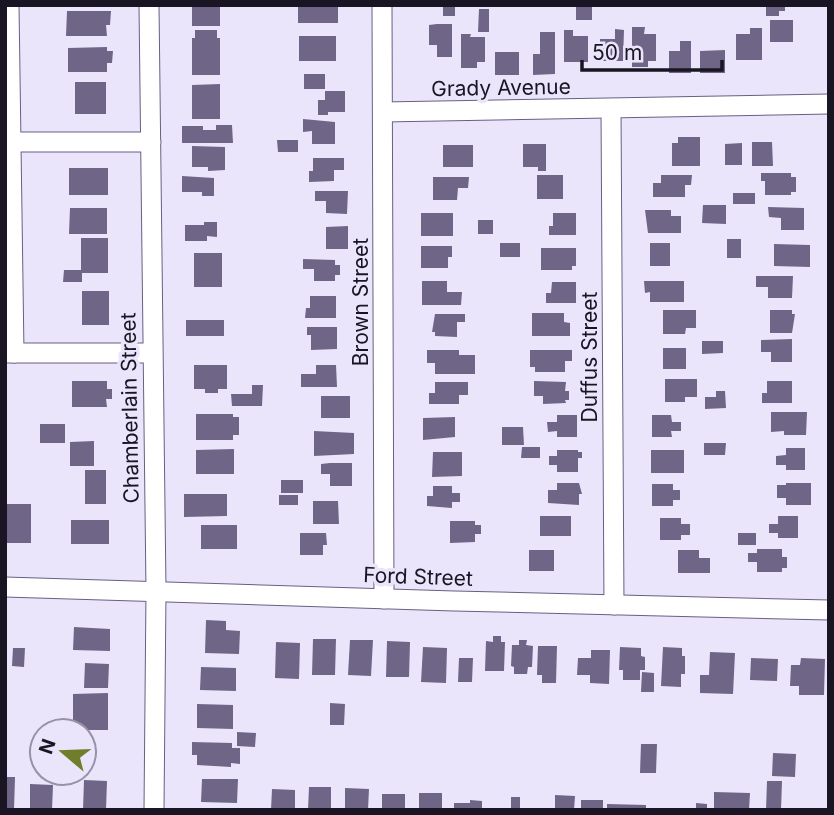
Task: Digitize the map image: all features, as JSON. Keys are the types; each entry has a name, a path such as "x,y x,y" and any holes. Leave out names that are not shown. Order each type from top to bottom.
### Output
{"street":[{"path":"9,5 9,353 152,353"},
{"name":"Chamberlain Street","path":"149,5 156,591 154,810"},
{"name":"Brown Street","path":"382,5 384,599"},
{"name":"Grady Avenue","path":"383,112 829,104"},
{"name":"Duffus Street","path":"611,109 614,605"},
{"path":"10,142 151,142"},
{"name":"Ford Street","path":"5,586 829,610"}],"building":[{"path":"192,5 220,5 220,26 192,26"},
{"path":"298,5 338,5 338,23 298,23"},
{"path":"576,5 592,5 592,20 576,20"},
{"path":"766,5 785,5 785,11 779,11 779,16 766,16"},
{"path":"443,6 455,6 455,16 443,16"},
{"path":"479,9 489,9 489,32 478,32"},
{"path":"67,11 111,11 110,25 106,25 107,36 66,36"},
{"path":"770,20 793,20 793,42 770,42"},
{"path":"452,24 452,57 437,57 437,45 429,45 429,25"},
{"path":"632,27 645,27 644,34 656,34 656,61 648,61 648,67 632,67"},
{"path":"750,28 762,28 762,60 736,60 736,34 750,34"},
{"path":"615,29 624,30 623,61 600,61 600,39 615,39"},
{"path":"195,30 217,30 217,38 220,38 220,75 192,75 192,38 195,38"},
{"path":"564,30 573,30 573,36 588,36 588,62 564,62"},
{"path":"540,32 555,32 555,74 533,75 533,54 540,54"},
{"path":"461,34 485,37 485,62 477,62 477,68 461,68"},
{"path":"299,36 336,36 336,61 299,61"},
{"path":"680,41 691,41 691,73 669,73 669,51 680,51"},
{"path":"107,47 107,51 113,51 112,63 107,63 107,72 68,72 68,48"},
{"path":"725,50 725,73 700,73 700,51"},
{"path":"495,52 519,52 519,75 495,75"},
{"path":"304,74 325,74 325,89 304,89"},
{"path":"75,82 106,82 106,114 75,114"},
{"path":"220,84 220,119 192,119 192,85"},
{"path":"325,91 345,91 345,112 318,115 318,100 325,100"},
{"path":"303,119 335,122 335,144 312,144 312,131 303,132"},
{"path":"216,125 232,125 233,143 182,143 182,126 203,126 203,130 216,130"},
{"path":"678,137 700,137 700,166 672,166 672,143 678,143"},
{"path":"277,140 298,140 298,152 278,152"},
{"path":"752,142 772,142 773,166 752,166"},
{"path":"742,143 742,165 725,165 725,144"},
{"path":"523,144 546,144 546,171 538,171 538,167 523,167"},
{"path":"443,145 473,145 473,167 443,167"},
{"path":"192,146 225,147 225,170 208,171 208,167 192,167"},
{"path":"313,158 344,158 344,170 334,170 334,181 309,182 309,171 313,171"},
{"path":"69,168 108,168 108,195 69,195"},
{"path":"761,173 791,173 791,177 796,177 796,192 791,192 791,195 765,195 765,181 761,181"},
{"path":"537,175 563,175 563,199 537,199"},
{"path":"661,175 692,175 691,185 685,185 685,197 653,197 653,183 661,183"},
{"path":"182,176 214,178 214,196 202,196 202,192 182,192"},
{"path":"433,177 469,177 468,188 458,188 457,200 433,200"},
{"path":"315,191 348,191 347,214 326,213 326,201 315,201"},
{"path":"733,193 755,193 755,204 733,204"},
{"path":"703,205 726,205 726,224 702,223"},
{"path":"768,207 804,208 804,230 781,230 781,218 769,217"},
{"path":"70,208 107,208 107,234 69,234"},
{"path":"645,210 671,210 671,216 681,216 681,233 648,233"},
{"path":"421,213 453,213 453,236 421,236"},
{"path":"553,213 576,213 576,235 549,235 549,226 553,226"},
{"path":"478,220 493,220 493,234 478,234"},
{"path":"204,222 217,222 217,237 207,236 207,241 185,241 185,225 204,225"},
{"path":"348,226 348,249 326,249 326,227"},
{"path":"81,238 108,238 108,273 82,273 82,282 63,282 64,270 81,270"},
{"path":"727,239 741,239 741,258 727,258"},
{"path":"500,243 520,243 520,257 500,257"},
{"path":"650,243 670,243 670,266 650,266"},
{"path":"774,244 810,245 810,267 774,266"},
{"path":"421,246 452,246 448,268 421,268"},
{"path":"541,248 576,248 576,266 572,266 572,270 541,270"},
{"path":"194,253 222,253 222,287 194,287"},
{"path":"303,259 335,260 335,265 340,265 340,275 335,275 335,281 314,281 314,269 303,269"},
{"path":"756,276 793,276 792,298 768,298 768,287 756,287"},
{"path":"422,281 447,281 447,292 462,292 461,305 422,305"},
{"path":"644,281 684,281 684,302 650,302 650,292 645,293"},
{"path":"552,282 576,282 576,303 546,303 546,293 551,293"},
{"path":"82,291 109,291 109,325 82,325"},
{"path":"310,296 336,296 336,318 305,318 306,308 310,308"},
{"path":"663,310 696,310 696,328 686,328 685,334 663,334"},
{"path":"770,310 792,310 792,314 795,314 792,333 770,333"},
{"path":"532,313 564,313 564,322 570,323 570,336 532,336"},
{"path":"435,314 465,314 465,322 457,322 457,337 435,336 435,332 432,332"},
{"path":"186,320 224,320 224,336 186,336"},
{"path":"307,327 337,327 337,349 311,350 311,335 307,335"},
{"path":"792,339 792,362 771,362 771,352 761,352 761,340"},
{"path":"702,341 723,341 723,353 702,354"},
{"path":"663,348 686,348 686,369 663,369"},
{"path":"427,350 459,350 459,355 475,355 475,374 435,374 435,363 427,363"},
{"path":"530,350 572,350 572,361 565,361 565,372 535,372 535,367 530,367"},
{"path":"194,365 227,365 227,389 218,389 218,393 205,393 205,389 194,389"},
{"path":"316,365 336,365 337,387 301,387 301,374 316,374"},
{"path":"665,379 697,379 697,397 685,397 685,402 665,402"},
{"path":"72,381 107,381 107,389 112,389 112,399 106,399 107,407 72,407"},
{"path":"534,381 566,382 565,391 569,391 569,400 565,400 566,403 543,404 543,396 534,396"},
{"path":"767,381 792,381 792,403 762,403 762,393 767,393"},
{"path":"435,382 468,382 468,395 459,395 459,404 429,404 429,393 435,393"},
{"path":"252,385 263,385 262,406 232,406 231,394 252,394"},
{"path":"716,391 725,391 726,408 705,409 705,397 716,397"},
{"path":"321,396 350,396 350,418 321,418"},
{"path":"771,412 807,412 806,435 784,435 784,431 771,432"},
{"path":"196,414 233,414 233,417 239,417 239,435 233,435 233,440 196,440"},
{"path":"557,415 577,415 577,437 557,437 557,431 548,432 547,422 557,422"},
{"path":"652,415 671,415 672,422 681,422 681,431 671,431 672,437 652,437"},
{"path":"455,417 455,437 423,440 423,418"},
{"path":"40,424 65,424 65,443 40,443"},
{"path":"502,427 523,427 524,445 502,445"},
{"path":"314,431 354,433 354,454 314,456"},
{"path":"94,441 94,466 70,466 70,442"},
{"path":"704,443 726,443 725,455 704,455"},
{"path":"522,447 540,447 540,458 521,458"},
{"path":"786,448 805,448 805,470 786,470 786,465 776,465 776,456 786,455"},
{"path":"234,449 234,474 196,474 196,450"},
{"path":"557,450 582,452 582,458 578,458 578,472 557,472 557,465 549,465 549,456 557,456"},
{"path":"651,450 684,450 684,473 651,473"},
{"path":"433,452 462,452 462,476 432,477"},
{"path":"352,463 352,486 330,486 330,474 321,474 321,464"},
{"path":"85,470 106,470 106,504 85,504"},
{"path":"281,480 303,480 303,493 281,493"},
{"path":"557,483 579,483 582,494 579,494 579,505 548,503 548,490 557,490"},
{"path":"811,483 811,505 786,505 786,498 777,498 777,485"},
{"path":"652,484 673,484 673,490 680,490 680,500 673,500 673,506 652,506"},
{"path":"433,486 452,486 452,493 460,493 460,502 452,502 452,508 427,506 427,496 433,496"},
{"path":"184,494 227,494 227,516 184,517"},
{"path":"279,495 298,495 298,505 279,505"},
{"path":"313,501 338,501 339,524 313,524"},
{"path":"5,504 31,504 31,543 5,543"},
{"path":"540,516 571,516 571,536 540,536"},
{"path":"778,516 798,516 798,538 778,538 778,533 769,533 769,524 778,524"},
{"path":"660,518 681,518 681,524 690,524 690,535 681,535 681,540 660,540"},
{"path":"71,520 109,520 109,544 71,544"},
{"path":"450,521 475,521 475,525 481,525 481,534 475,534 475,542 450,543"},
{"path":"201,525 237,525 237,549 201,549"},
{"path":"300,533 326,533 327,545 323,545 323,555 300,555"},
{"path":"738,533 756,533 756,545 738,545"},
{"path":"757,549 782,549 782,557 787,557 787,568 782,568 782,572 757,572 757,562 748,562 748,553 757,553"},
{"path":"529,550 554,550 554,571 529,571"},
{"path":"678,550 699,550 699,558 710,558 710,573 678,573"},
{"path":"206,620 226,621 226,630 240,631 239,654 205,653"},
{"path":"74,627 110,629 110,651 73,650"},
{"path":"493,636 501,636 501,642 505,642 504,671 485,671 486,641 493,642"},
{"path":"313,639 336,639 335,675 312,675"},
{"path":"350,640 373,640 371,676 348,675"},
{"path":"519,640 527,640 526,645 533,646 532,667 528,667 527,674 514,674 514,667 511,666 512,645 519,645"},
{"path":"387,641 410,642 409,677 386,677"},
{"path":"276,642 300,643 299,679 275,678"},
{"path":"538,646 557,646 556,683 542,683 542,675 537,675"},
{"path":"423,647 447,648 446,683 421,682"},
{"path":"620,647 641,648 641,656 645,657 645,670 640,670 640,680 623,680 623,670 619,670"},
{"path":"663,647 682,648 685,674 681,674 681,687 661,686"},
{"path":"13,648 25,648 24,667 12,666"},
{"path":"591,650 610,650 609,684 590,683 590,675 577,675 578,658 591,658"},
{"path":"710,652 735,653 733,694 700,693 700,675 709,675"},
{"path":"459,658 473,658 472,682 458,682"},
{"path":"751,658 778,659 777,681 750,680"},
{"path":"801,658 825,659 824,695 799,695 799,686 790,686 791,665 800,665"},
{"path":"85,663 109,664 108,688 84,688"},
{"path":"201,667 236,668 236,691 200,690"},
{"path":"642,672 654,673 654,692 641,692"},
{"path":"108,693 108,730 98,730 98,717 73,717 73,694"},
{"path":"330,703 345,704 344,725 330,725"},
{"path":"197,704 233,705 233,729 197,728"},
{"path":"237,732 256,733 255,747 237,746"},
{"path":"192,742 232,743 232,748 240,748 240,764 231,763 231,767 197,765 197,755 192,755"},
{"path":"641,744 657,744 656,773 640,773"},
{"path":"773,753 796,754 795,777 772,776"},
{"path":"5,777 15,777 14,810 5,810"},
{"path":"202,779 238,779 237,803 201,802"},
{"path":"98,781 107,781 106,810 83,810 84,787 98,787"},
{"path":"767,781 782,781 781,810 766,810"},
{"path":"30,787 53,787 52,810 30,810"},
{"path":"309,787 331,787 331,810 308,810"},
{"path":"345,788 369,789 368,810 345,810"},
{"path":"272,789 295,790 295,810 271,810"},
{"path":"714,792 750,793 749,810 714,810"},
{"path":"419,793 442,793 442,810 419,810"},
{"path":"382,794 405,794 405,810 382,810"},
{"path":"555,795 575,796 574,810 555,810"},
{"path":"511,797 520,797 520,810 511,810"},
{"path":"470,800 482,801 482,810 454,810 454,803 470,803"},
{"path":"581,800 603,800 603,810 581,810"},
{"path":"696,803 707,804 707,810 696,810"},
{"path":"607,804 646,805 646,810 607,810"}]}
